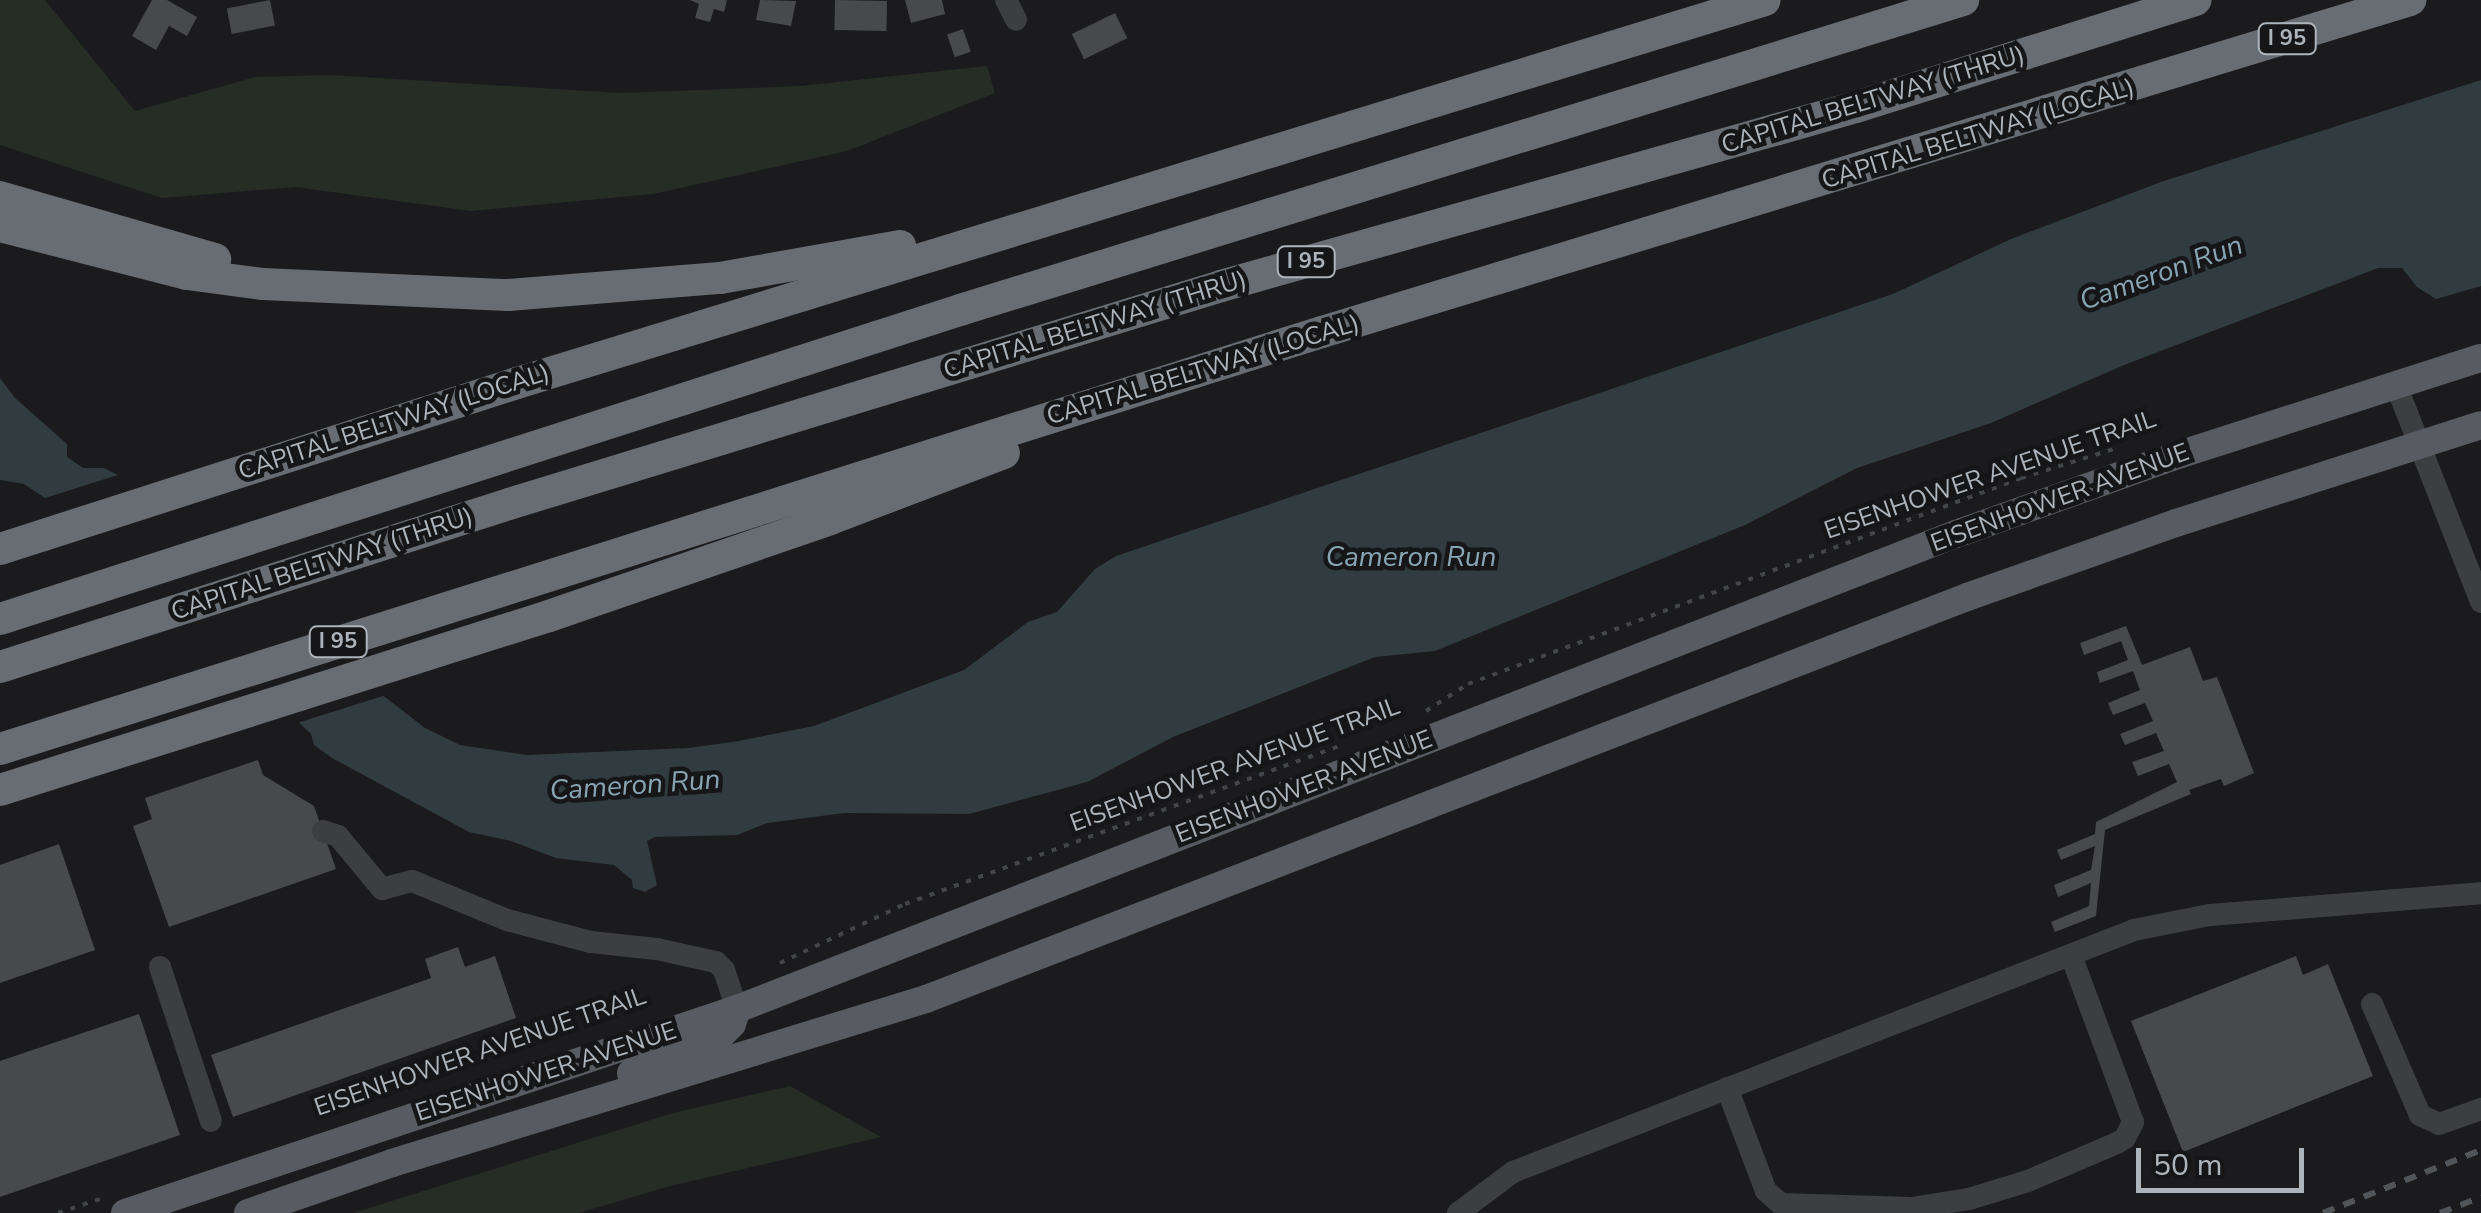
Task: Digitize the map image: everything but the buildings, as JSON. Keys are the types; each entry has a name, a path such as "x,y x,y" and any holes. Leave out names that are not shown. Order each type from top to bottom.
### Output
{"highway":[{"name":"CAPITAL BELTWAY (LOCAL)","path":"0,549 299,451 1765,0"},
{"name":"CAPITAL BELTWAY (THRU)","path":"0,619 960,310 1964,0"},
{"name":"CAPITAL BELTWAY (THRU)","path":"0,668 418,533 1221,286 1856,107 2196,0"},
{"name":"CAPITAL BELTWAY (LOCAL)","path":"0,749 1322,332 2410,0"},
{"path":"0,197 232,264 357,288"},
{"path":"0,226 187,274 263,284 508,295 656,286 803,264 1060,216"},
{"path":"0,790 549,616 830,519 1322,332"}],"main road":[{"name":"EISENHOWER AVENUE","path":"120,1203 736,1009 1894,558 2172,457 2481,358"},
{"name":"EISENHOWER AVENUE","path":"248,1213 926,999 1967,597 2481,425"},
{"path":"516,1126 612,1079 714,1042 732,1024 736,1009"}],"street":[{"path":"2396,385 2481,602"},
{"path":"323,831 338,836 382,890 412,881 524,924 591,942 656,949 716,962 724,970 736,1009"},
{"path":"1458,1213 1513,1172 2134,930 2196,916 2473,894"},
{"path":"1727,1088 1766,1191 1781,1204 1912,1208 1969,1200 2028,1181 2125,1138 2133,1122 2071,955"},
{"path":"160,967 212,1120"},
{"path":"2372,1004 2420,1115 2439,1124 2481,1109"}],"path":[{"name":"EISENHOWER AVENUE TRAIL","path":"1414,720 1468,684 2021,478 2131,444"},
{"name":"EISENHOWER AVENUE TRAIL","path":"780,963 905,904 1354,741"},
{"path":"58,1213 120,1203"}],"shaded area":[{"path":"0,0 45,0 135,111 255,77 330,75 620,93 800,86 987,66 995,93 847,151 653,194 471,211 295,187 162,198 0,145"},
{"path":"790,1086 881,1137 670,1186 579,1213 353,1213 673,1113"}],"water":[{"name":"Cameron Run","path":"2481,80 2481,286 2436,299 2417,287 2402,268 2378,268 2124,365 1991,423 1857,468 1745,525 1435,651 1375,657 1173,737 1087,782 969,814 844,813 767,823 737,835 655,837 647,841 657,885 645,892 633,888 632,880 614,865 556,858 511,841 469,832 332,758 314,745 311,734 261,686 228,608 120,548 24,484 0,480 0,378 15,398 67,444 67,457 83,468 104,468 210,522 337,660 425,728 460,745 527,755 688,748 733,742 814,726 964,670 1028,622 1057,612 1095,569 1116,556 1893,294 2011,239 2161,182"}],"pier":[{"path":"124,473 213,518 254,550 285,578 341,657 386,695 294,724 257,688 224,611 118,553 39,500"}],"railway":[{"path":"2323,1213 2481,1150"},
{"path":"2440,1213 2481,1197"}]}
